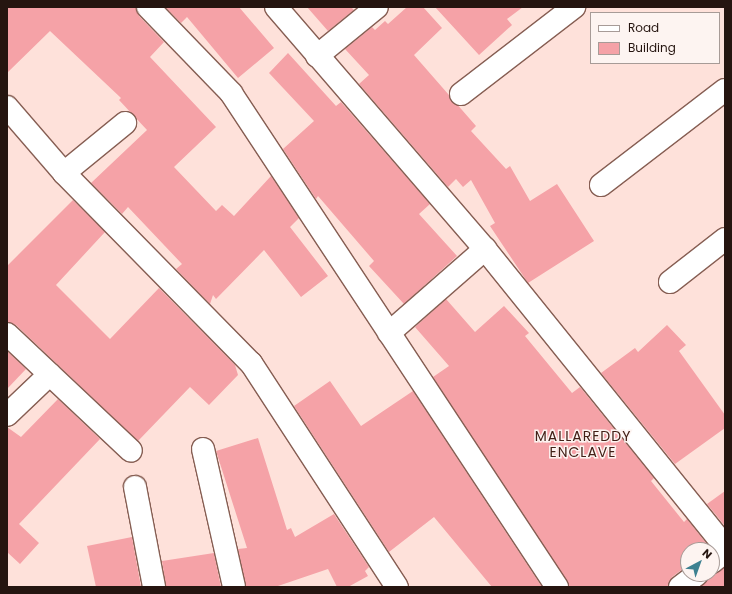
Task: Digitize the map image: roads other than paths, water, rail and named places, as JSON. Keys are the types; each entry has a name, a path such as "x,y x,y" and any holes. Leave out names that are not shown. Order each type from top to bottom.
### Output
{"street":[{"path":"148,7 231,93 557,587"},
{"path":"276,7 485,249 725,546"},
{"path":"317,56 376,7"},
{"path":"461,94 574,7"},
{"path":"601,185 725,90"},
{"path":"7,107 64,173 252,363 397,587"},
{"path":"64,173 125,123"},
{"path":"670,282 725,239"},
{"path":"389,333 485,249"},
{"path":"7,334 131,451"},
{"path":"7,415 50,374"},
{"path":"203,449 234,587"},
{"path":"135,487 154,587"}],"district":[{"name":"MALLAREDDY ENCLAVE","path":"583,444"}]}
